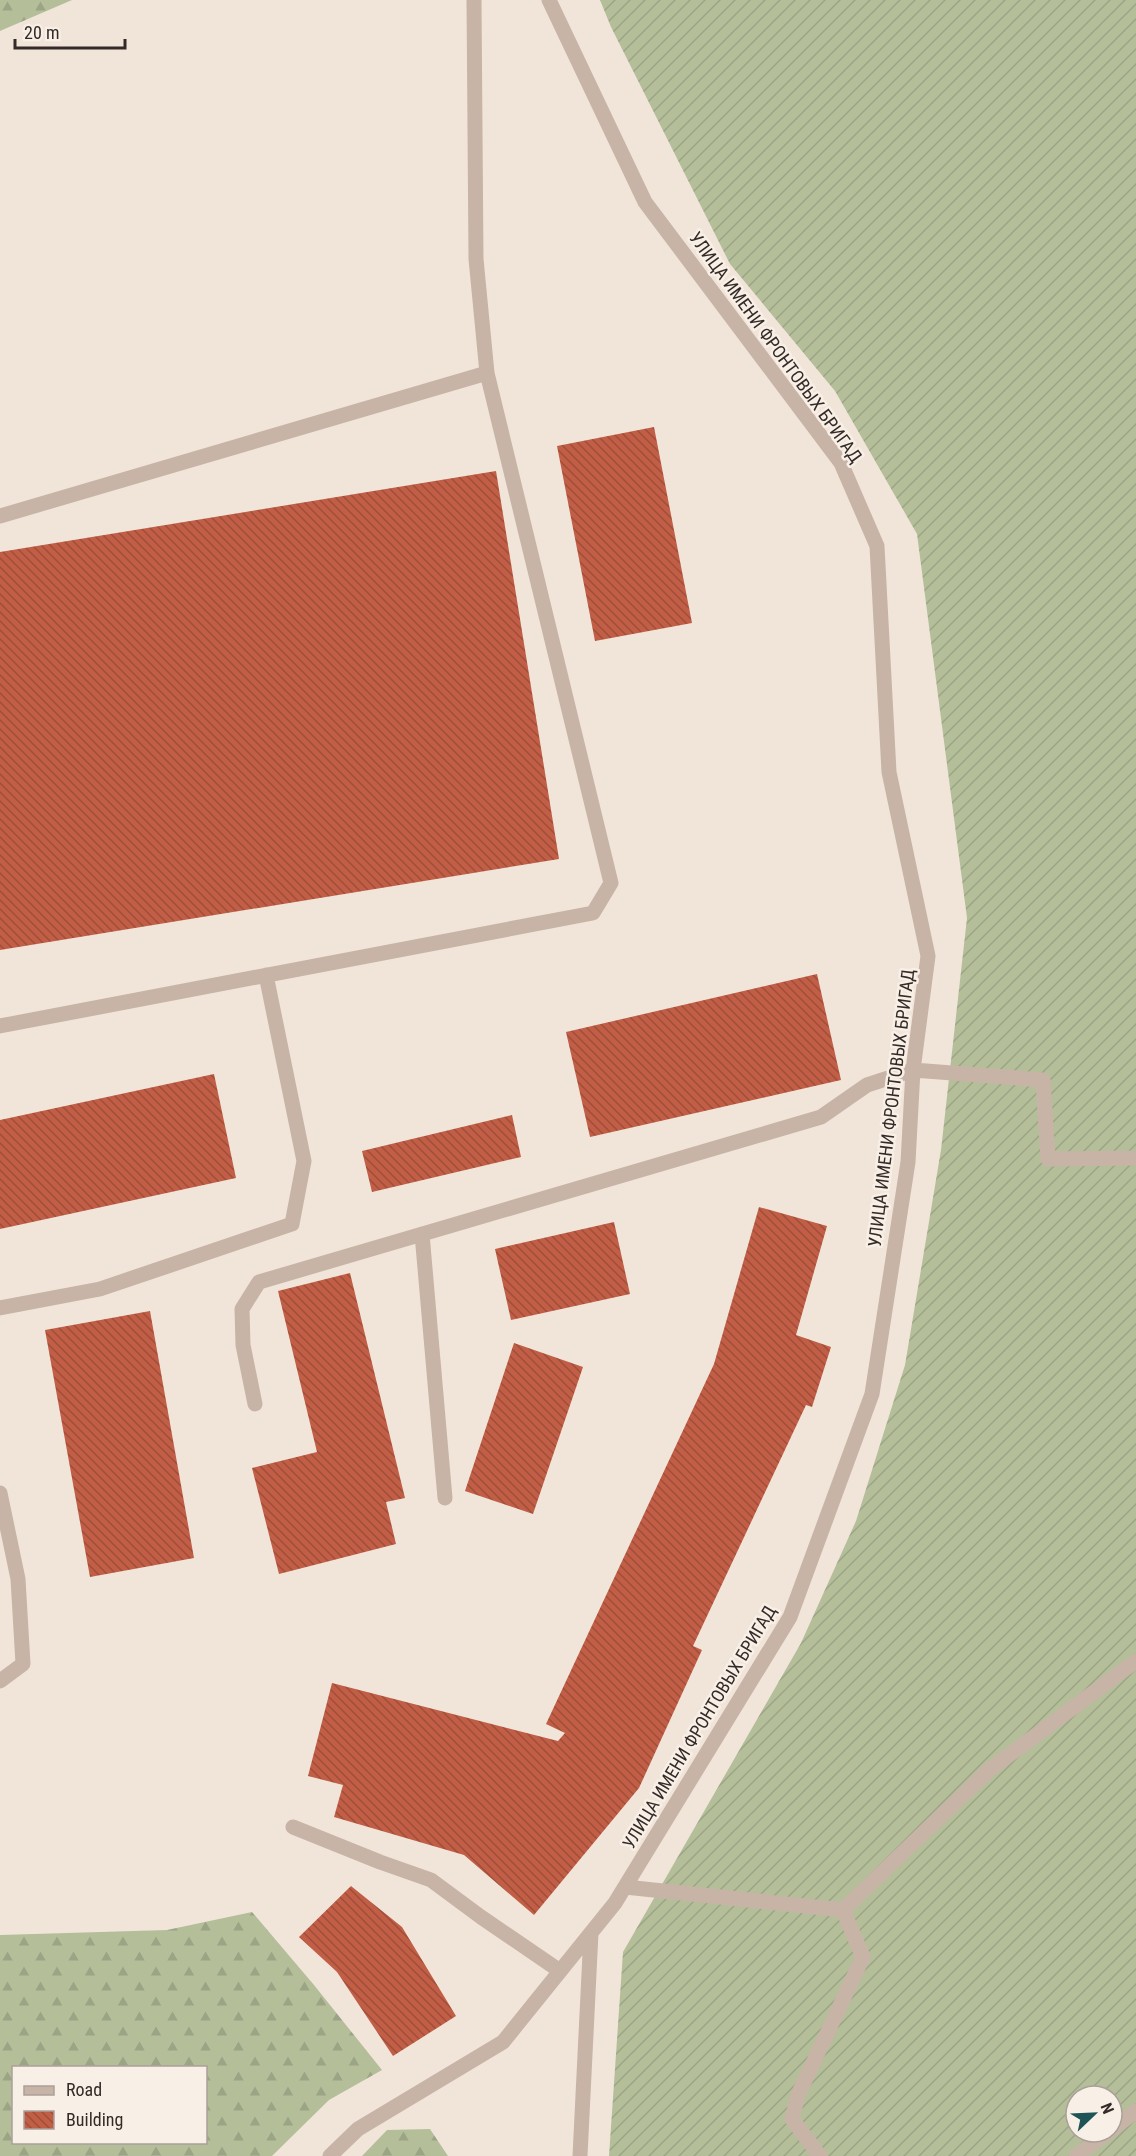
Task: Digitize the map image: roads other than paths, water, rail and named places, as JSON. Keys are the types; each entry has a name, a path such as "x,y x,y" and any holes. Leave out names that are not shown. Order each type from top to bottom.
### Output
{"street":[{"path":"0,1026 593,913 610,883 487,373 476,259 474,0"},
{"name":"УЛИЦА ИМЕНИ ФРОНТОВЫХ БРИГАД","path":"330,2156 358,2129 503,2042 615,1903 790,1617 872,1394 908,1162 913,1070 928,956 890,772 877,546 841,463 645,202 549,0"},
{"path":"0,516 487,373"},
{"path":"0,1308 100,1289 292,1224 304,1161 266,975"},
{"path":"255,1404 243,1345 242,1309 259,1282 821,1117 867,1085 913,1070 1043,1080 1048,1159 1136,1158"},
{"path":"422,1234 445,1498"},
{"path":"0,1493 18,1579 23,1664 0,1681"},
{"path":"625,1887 843,1910 989,1770 1136,1661"},
{"path":"293,1827 380,1863 431,1880 560,1971"},
{"path":"820,2156 792,2119 798,2094 863,1957 843,1910"},
{"path":"580,2156 591,1933"},
{"path":"1076,2156 1092,2144"}]}
